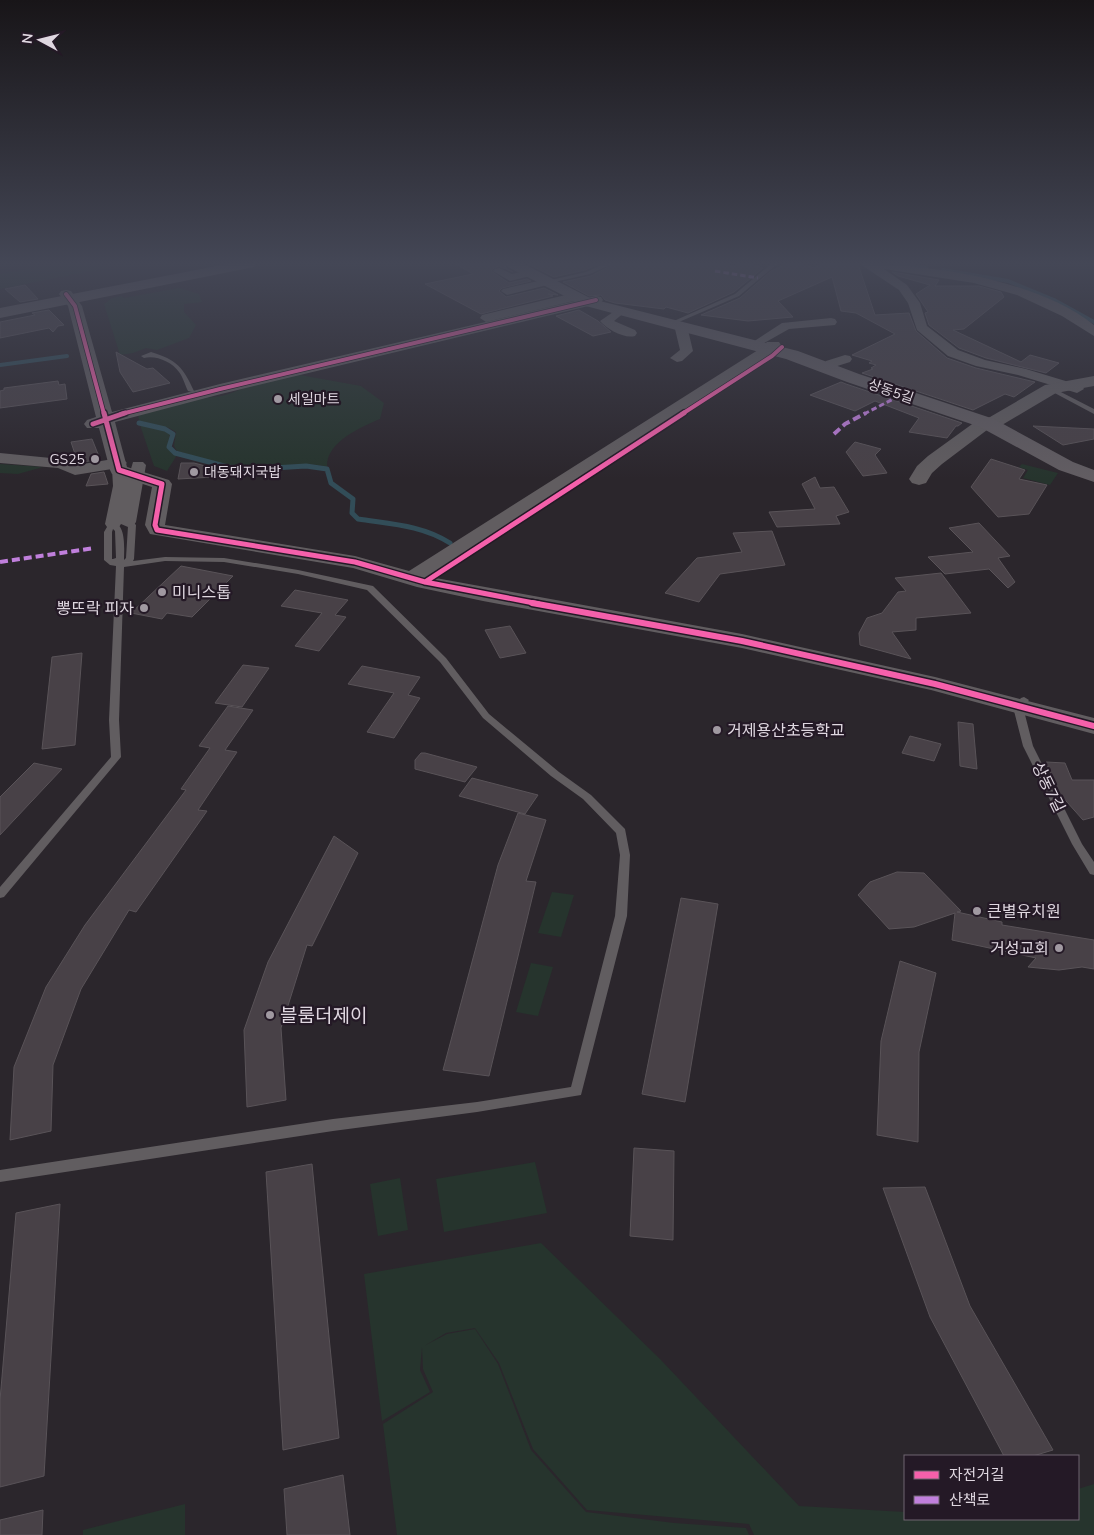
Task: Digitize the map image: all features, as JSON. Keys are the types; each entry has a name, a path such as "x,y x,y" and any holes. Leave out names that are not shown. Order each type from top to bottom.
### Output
{"main road":[{"name":"상동5길","path":"712,336 838,361 858,375 996,424 1073,462 1094,469"},
{"name":"상동5길","path":"773,347 996,424 1063,466 1094,476"}],"street":[{"path":"87,336 108,414 119,467 121,486 120,523"},
{"path":"93,336 112,380"},
{"path":"108,414 191,392 430,336"},
{"path":"108,414 220,389 436,336"},
{"path":"677,358 687,351 684,336"},
{"path":"424,577 773,347 780,336"},
{"path":"932,336 953,353 981,363 1021,372 1064,389 1094,386"},
{"path":"924,480 952,456 996,424 1064,389 1094,381"},
{"path":"108,414 128,433"},
{"path":"0,458 61,464 74,470 119,467 136,471 166,485 154,525 157,530 355,562 742,641 1021,703 1094,716"},
{"path":"120,523 136,471"},
{"path":"1021,703 1094,726"}],"lane":[{"path":"144,356 151,354 166,359 182,370 191,392"},
{"path":"1064,389 1094,412"},
{"path":"0,894 116,757 114,720 117,564 120,559 120,523"},
{"path":"0,1176 333,1125 477,1107 576,1091 621,916 625,855 621,832 587,797 555,774 486,716 442,660 370,588 328,578 224,560 165,559 117,564 108,560 108,532 120,523 132,525 130,559 117,564"},
{"name":"상동7길","path":"1021,703 1028,746 1077,844 1094,871"}],"green space":[{"path":"114,336 190,336 189,338 157,350 146,348 120,355"},
{"path":"300,375 361,386 384,403 380,419 355,431 338,443 328,458 327,467 296,464 267,468 246,468 220,463 177,451 174,446 176,432 169,428 140,422 138,417 143,412 205,397 227,395 261,381"},
{"path":"140,425 163,430 170,434 167,448 177,455 167,471 154,466"},
{"path":"0,464 43,467 18,474 0,473"},
{"path":"1022,464 1058,473 1050,485 1023,478 1028,470 1019,467"},
{"path":"552,892 574,895 561,937 538,933"},
{"path":"531,963 553,967 538,1016 516,1012"},
{"path":"535,1162 547,1213 444,1232 436,1179"},
{"path":"400,1178 408,1230 378,1236 370,1184"},
{"path":"541,1243 660,1359 799,1506 904,1512 904,1520 1079,1520 1079,1489 1094,1484 1094,1535 754,1535 749,1524 587,1510 533,1449 499,1363 475,1328 446,1333 424,1346 447,1334 475,1329 498,1364 531,1450 586,1512 674,1523 746,1528 749,1535 397,1535 383,1424 433,1392 423,1369 422,1347 420,1370 430,1392 382,1421 364,1274"},
{"path":"185,1504 185,1535 83,1535 83,1530"}],"building":[{"path":"892,336 921,336 947,358 976,368 1035,382 1014,397 1005,394 973,410 862,373 873,369 871,368 876,365 869,363 872,361 852,355"},
{"path":"943,336 965,336 1021,362 1030,355 1059,363 1046,373 986,358 959,348"},
{"path":"116,352 147,369 153,368 170,383 133,392 120,372"},
{"path":"58,381 59,385 65,384 67,399 0,408 0,391 4,390 4,388"},
{"path":"841,382 962,423 956,426 947,438 909,432 919,418 875,401 855,411 810,395"},
{"path":"1033,426 1094,429 1094,439 1063,445"},
{"path":"92,439 100,459 78,463 71,442"},
{"path":"855,442 881,449 875,455 887,473 863,476 846,452"},
{"path":"991,459 1025,470 1019,479 1047,485 1029,514 998,517 971,487"},
{"path":"181,463 194,463 232,473 232,476 178,479"},
{"path":"104,472 108,484 86,486 91,474"},
{"path":"815,477 820,488 834,487 849,512 836,516 840,524 777,527 769,512 815,509 802,484"},
{"path":"979,523 1010,556 998,558 1015,582 1008,588 989,569 945,574 928,557 973,552 949,528"},
{"path":"772,531 785,565 720,574 699,602 665,593 697,558 742,552 733,533"},
{"path":"181,566 233,576 192,617 167,613 162,619 131,613"},
{"path":"941,573 971,613 916,618 916,630 892,632 911,659 860,645 859,633 867,618 882,613 898,592 906,591 895,578"},
{"path":"295,590 348,600 335,615 346,617 319,651 295,646 322,613 281,606"},
{"path":"510,626 526,653 500,658 485,630"},
{"path":"82,653 75,745 42,749 52,657"},
{"path":"243,665 269,668 242,707 215,703"},
{"path":"362,666 420,677 408,695 420,698 394,738 367,732 394,693 348,684"},
{"path":"228,706 253,710 225,750 237,752 198,810 207,811 136,912 129,910 81,989 53,1065 51,1131 10,1140 14,1067 46,987 85,925 186,790 181,789 210,748 199,746"},
{"path":"958,722 973,724 977,769 960,766"},
{"path":"910,736 941,744 934,761 902,753"},
{"path":"421,753 477,767 465,782 415,769 415,760"},
{"path":"1046,762 1065,763 1072,780 1094,780 1094,817 1083,820 1058,792"},
{"path":"34,763 62,769 0,835 0,797"},
{"path":"472,778 538,795 525,814 459,796"},
{"path":"518,813 546,820 526,881 536,882 489,1076 443,1070 498,865"},
{"path":"334,836 358,853 312,946 307,945 281,1028 286,1100 247,1107 244,1030 268,962"},
{"path":"897,872 924,873 961,911 957,912 1002,922 1002,925 1094,940 1094,969 1082,967 1059,970 1028,967 1036,958 952,940 955,913 914,927 889,929 858,895 870,882"},
{"path":"681,898 718,904 685,1102 642,1094"},
{"path":"900,961 936,973 919,1052 918,1142 877,1135 881,1041"},
{"path":"634,1148 674,1151 673,1240 630,1236"},
{"path":"312,1164 339,1438 283,1450 266,1172"},
{"path":"925,1187 970,1306 1053,1450 1036,1455 1003,1455 930,1317 883,1188"},
{"path":"60,1204 44,1476 0,1487 0,1400 16,1213"},
{"path":"343,1475 350,1535 287,1535 284,1489"},
{"path":"43,1510 42,1535 0,1535 0,1520"}],"waterway":[{"path":"0,365 67,356"},
{"path":"139,423 165,429 173,434 169,447 175,453 228,467 257,469 306,466 327,469 331,483 353,499 352,513 358,519 417,529 428,532 450,543"}],"marked path":[{"path":"834,434 845,424 907,392"},
{"path":"0,562 95,548"}],"cycle path":[{"path":"83,336 119,470 162,484 155,525 157,530 355,562 425,582 483,594 742,641 935,684 1094,726"},
{"path":"93,424 128,412 445,336"},
{"path":"425,582 772,356 782,347"}],"place":[{"name":"세일마트","path":"278,399"},
{"name":"GS25","path":"95,459"},
{"name":"대동돼지국밥","path":"194,472"},
{"name":"미니스톱","path":"162,592"},
{"name":"뽕뜨락 피자","path":"144,608"},
{"name":"거제용산초등학교","path":"717,730"},
{"name":"큰별유치원","path":"977,911"},
{"name":"거성교회","path":"1059,948"},
{"name":"블룸더제이","path":"270,1015"}]}
